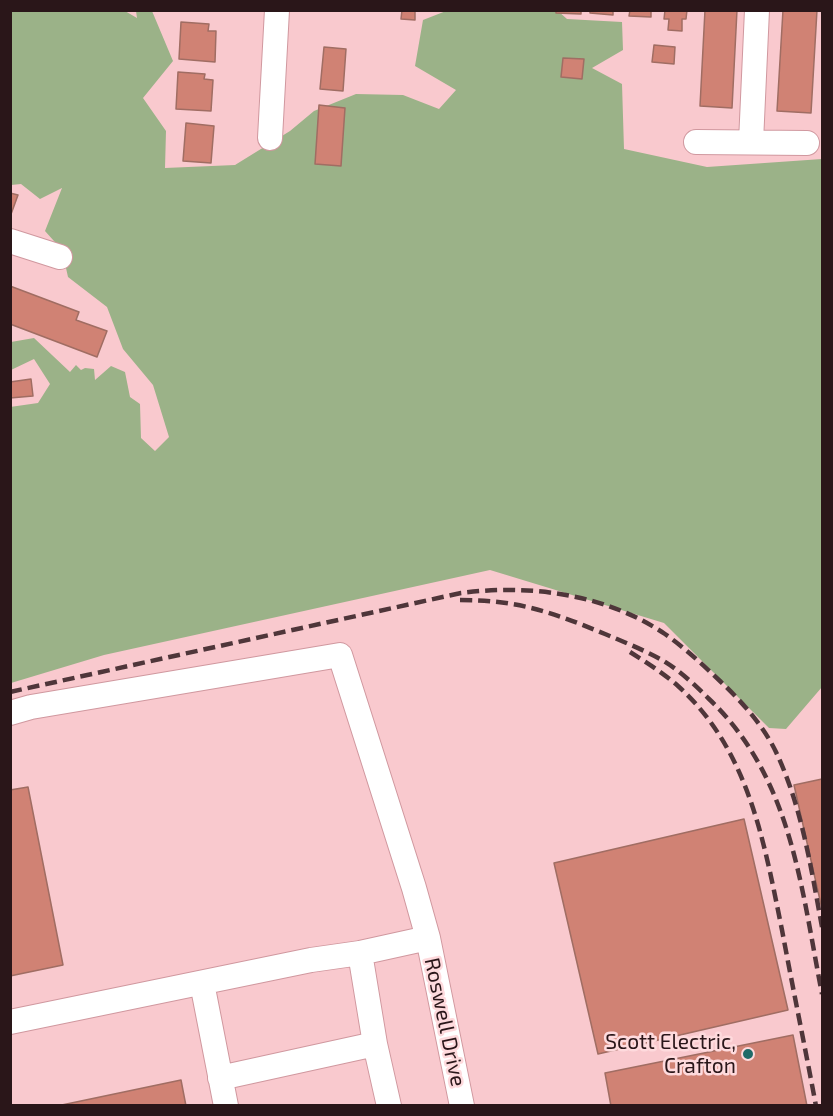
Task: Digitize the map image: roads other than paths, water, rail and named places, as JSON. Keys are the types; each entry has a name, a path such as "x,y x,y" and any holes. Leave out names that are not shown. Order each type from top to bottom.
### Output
{"street":[{"path":"270,138 278,10"},
{"path":"751,142 757,10"},
{"path":"696,142 807,143"},
{"path":"10,242 60,257"},
{"name":"Roswell Drive","path":"10,714 31,707 340,655 428,938 462,1106"},
{"path":"10,1022 428,938"},
{"path":"360,953 375,1044 389,1106"},
{"path":"202,983 226,1106"},
{"path":"220,1078 375,1044"}],"railway":[{"path":"10,692 461,593 540,591 593,601 642,620 672,639 728,689 758,723 776,752 793,794 805,838 822,927"},
{"path":"460,600 517,605 586,626 662,660 708,698 736,729 758,763 775,798 789,836 799,874 822,994"},
{"path":"630,652 672,681 702,711 722,739 750,799 768,864 816,1106"}],"place":[{"name":"Scott Electric, Crafton","path":"748,1054"}]}
